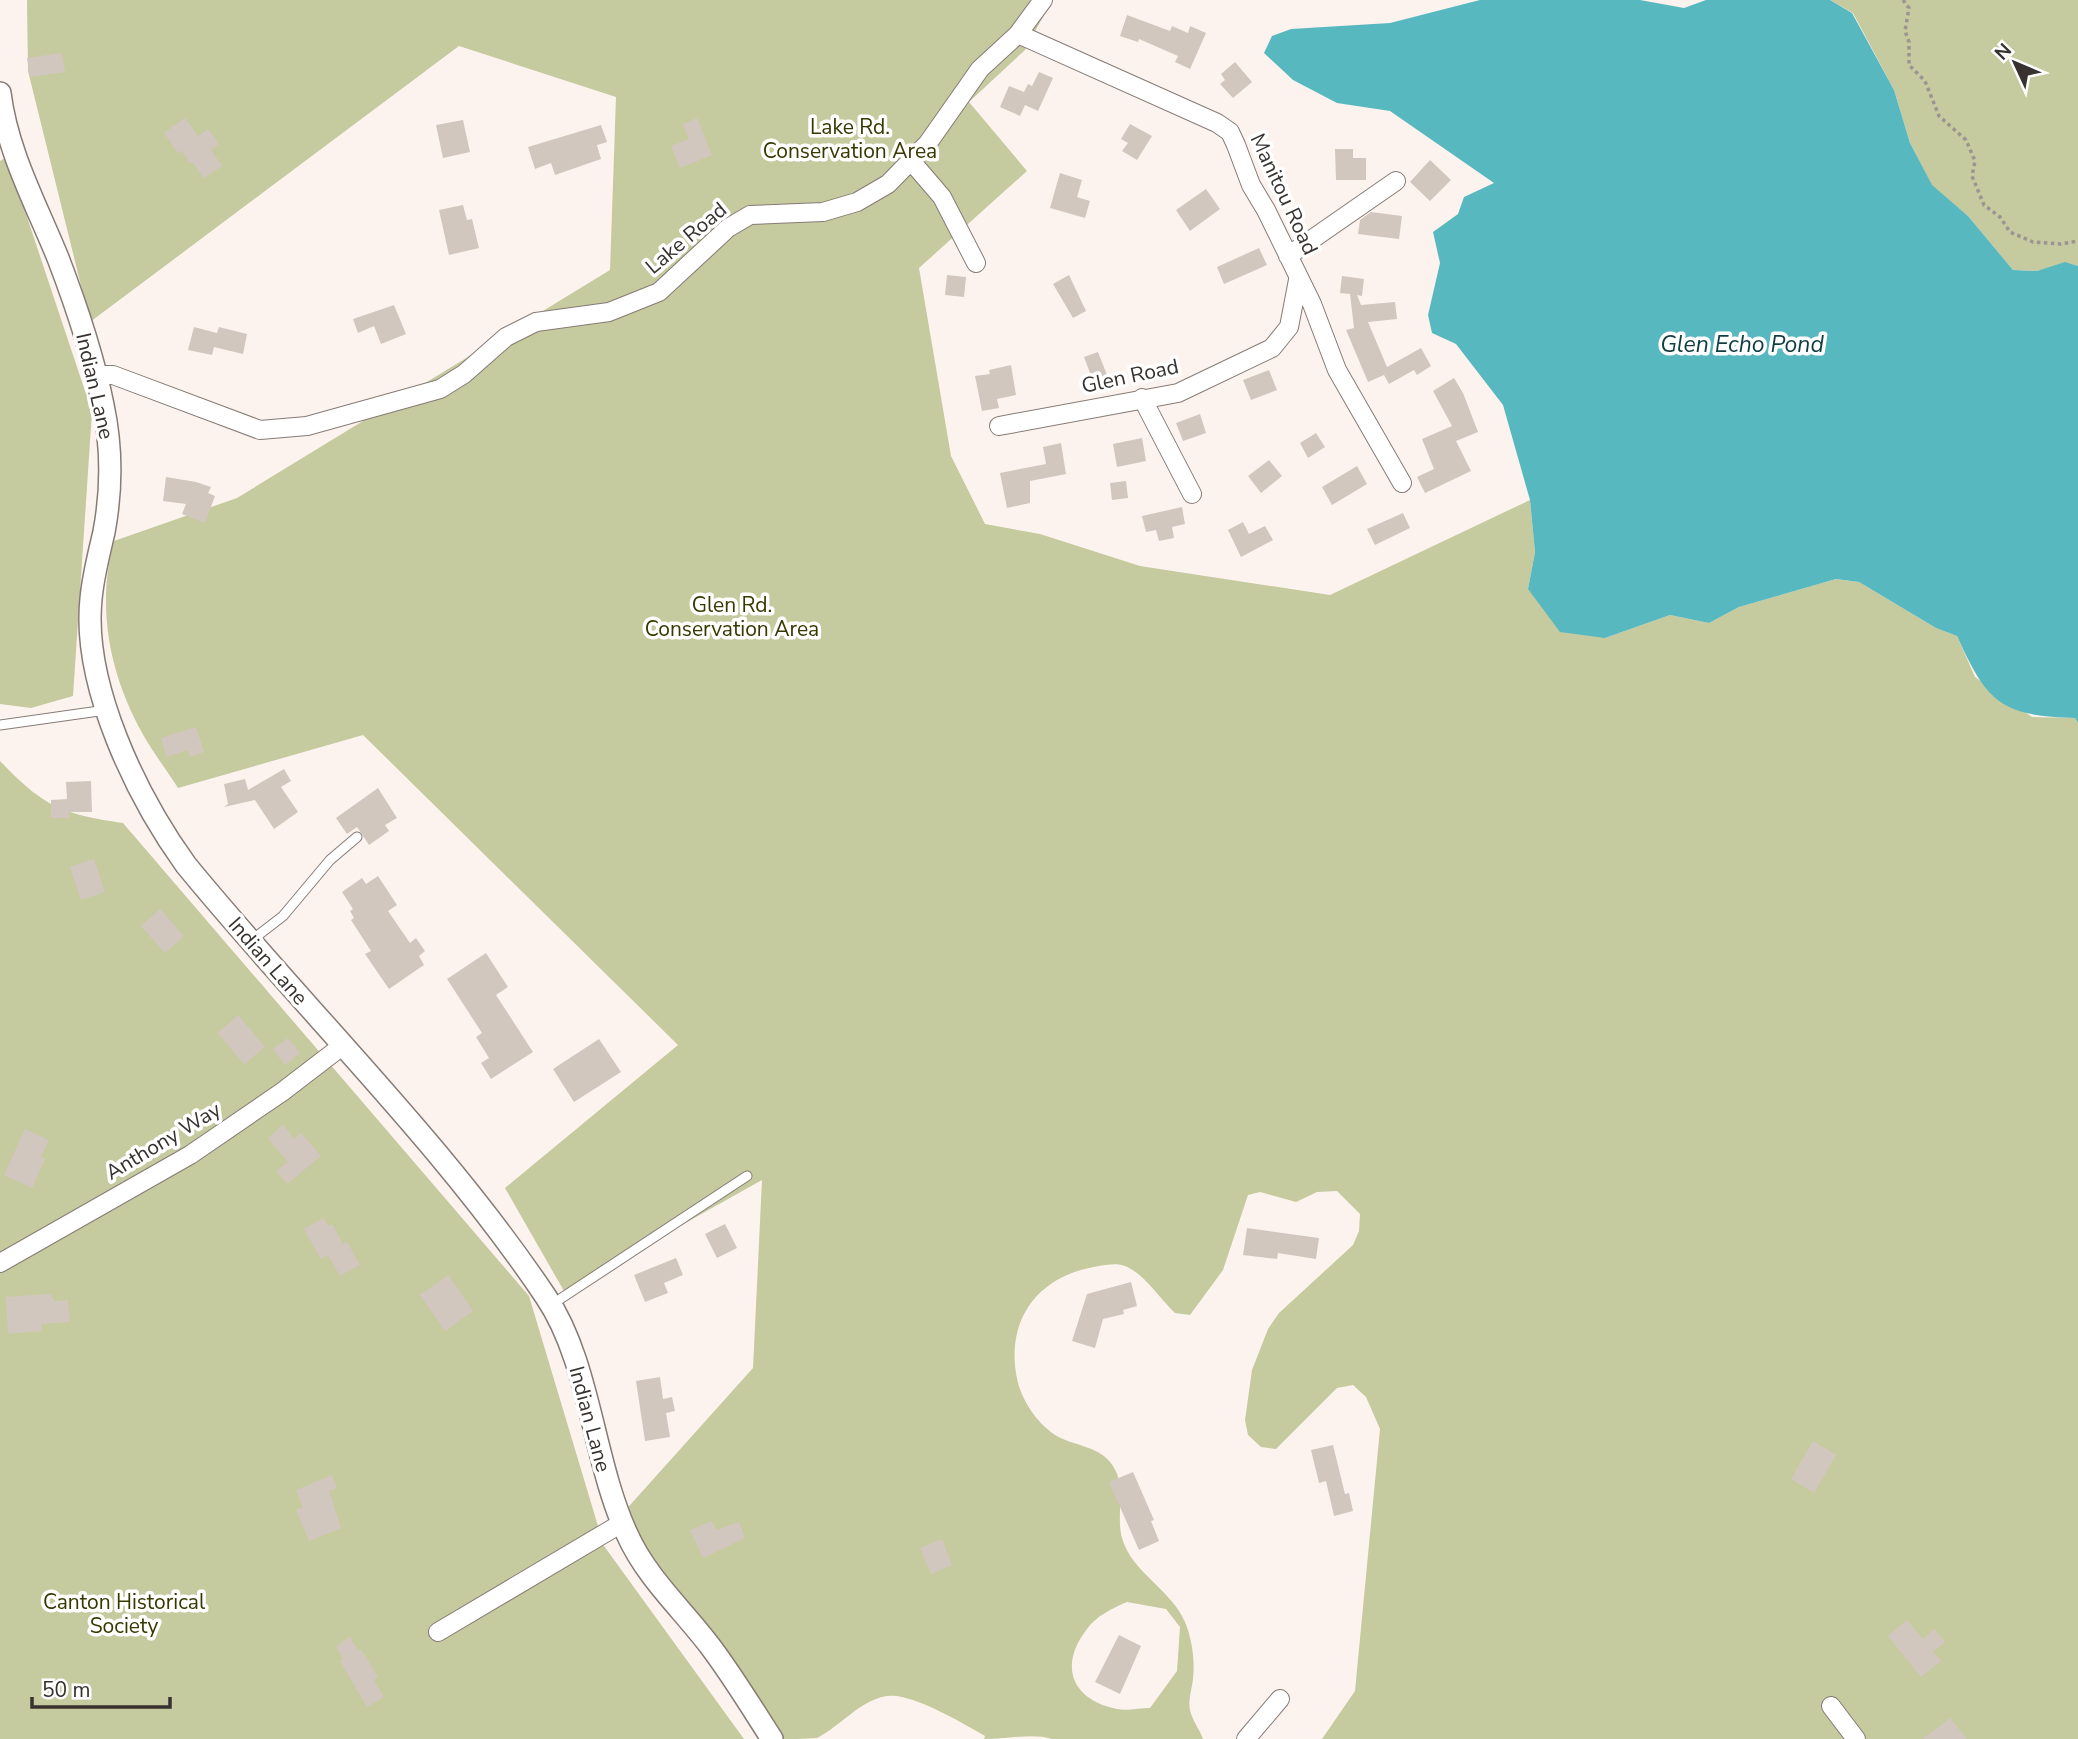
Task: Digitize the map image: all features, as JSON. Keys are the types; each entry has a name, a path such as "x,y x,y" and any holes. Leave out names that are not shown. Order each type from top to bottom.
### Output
{"street":[{"name":"Lake Road","path":"95,375 113,375 260,430 307,426 440,389 464,374 506,337 536,322 628,307 659,292 728,228 750,215 824,212 858,201 888,184 912,162 944,124 980,69 1018,34 1043,0"},
{"name":"Manitou Road","path":"1018,34 1230,132 1251,185 1266,209 1298,280 1312,304 1337,370 1402,483"},
{"name":"Indian Lane","path":"0,93 8,137 58,260 95,375 110,445 110,486 90,619 93,659 108,710 162,830 186,865 468,1192 551,1305 576,1367 610,1492 622,1523 649,1571 709,1645 772,1739"},
{"path":"912,162 942,197 976,263"},
{"path":"1288,256 1396,181"},
{"name":"Glen Road","path":"999,426 1178,393 1272,348 1289,327 1298,280"},
{"path":"1142,398 1192,494"},
{"name":"Anthony Way","path":"0,1263 191,1155 282,1092 342,1046"},
{"path":"438,1632 622,1523"},
{"path":"1246,1739 1280,1699"},
{"path":"1831,1706 1856,1739"}],"lane":[{"path":"0,725 108,710"},
{"path":"251,941 283,916 330,860 358,837"},
{"path":"551,1305 747,1176"}],"path":[{"path":"1903,0 1909,8 1905,31 1909,42 1909,65 1925,81 1939,116 1966,140 1975,161 1972,176 1984,205 2000,217 2010,232 2021,238 2046,244 2078,241"}],"green space":[{"path":"27,0 1052,0 1025,50 969,102 1027,171 919,268 951,456 985,524 1040,534 1140,566 1330,595 1530,500 1535,552 1528,589 1605,638 1670,615 1709,623 1739,607 1836,579 1859,582 1936,628 1957,636 1975,677 2032,717 2075,718 2078,723 2078,1739 1322,1739 1355,1691 1380,1429 1366,1397 1353,1385 1337,1388 1276,1449 1261,1447 1248,1435 1245,1420 1252,1370 1268,1329 1279,1313 1353,1245 1359,1231 1360,1214 1337,1191 1317,1192 1296,1202 1260,1192 1248,1195 1223,1270 1190,1315 1175,1313 1139,1275 1125,1266 1112,1264 1069,1274 1052,1283 1027,1309 1015,1343 1018,1383 1035,1416 1055,1435 1095,1450 1110,1462 1116,1471 1120,1489 1120,1528 1127,1550 1171,1600 1185,1622 1194,1672 1190,1710 1203,1739 1052,1739 1028,1736 984,1739 985,1736 934,1709 913,1700 890,1696 867,1703 817,1738 774,1739 622,1514 753,1368 762,1180 564,1291 505,1188 678,1045 363,735 178,788 148,743 124,695 110,645 107,619 108,567 114,541 237,498 610,270 616,97 459,46 90,322 28,71","holes":["1127,1602 1166,1609 1180,1627 1177,1671 1150,1708 1117,1709 1089,1698 1074,1680 1072,1668 1073,1656 1087,1629 1095,1620"]},
{"path":"1830,0 2078,0 2078,266 2067,263 2037,271 2013,270 1968,216 1932,186 1910,143 1894,90 1853,13"},
{"path":"7,157 92,412 73,696 31,708 0,704 0,161"},
{"name":"Canton Historical Society","path":"0,761 29,789 55,806 84,816 123,823 529,1296 604,1546 744,1739 0,1739"}],"water":[{"name":"Glen Echo Pond","path":"1480,0 1640,0 1684,8 1706,0 1830,0 1852,13 1894,90 1910,143 1932,185 1968,216 2013,270 2037,271 2065,262 2078,266 2078,723 2075,718 2029,714 1999,701 1978,676 1957,636 1936,628 1859,582 1836,579 1739,607 1709,623 1670,615 1605,638 1560,632 1528,589 1535,552 1530,500 1503,405 1456,344 1432,333 1428,315 1440,263 1433,232 1458,214 1464,197 1494,183 1390,111 1337,103 1293,80 1264,53 1272,36 1291,29 1390,23"}],"building":[{"path":"1127,15 1170,31 1172,26 1188,33 1190,26 1206,33 1190,69 1175,62 1178,56 1139,39 1138,42 1120,36"},
{"path":"62,53 65,72 30,77 27,58"},
{"path":"1235,62 1252,82 1233,98 1220,84 1225,80 1221,74"},
{"path":"1039,72 1053,78 1038,111 1025,105 1020,116 1000,107 1009,86 1024,92 1028,84 1032,86"},
{"path":"185,118 198,136 208,129 219,144 211,150 222,166 204,178 182,151 178,153 164,133"},
{"path":"697,118 712,155 680,168 671,146 689,139 683,124"},
{"path":"463,120 470,152 443,158 436,125"},
{"path":"1130,124 1152,136 1137,160 1122,151 1128,143 1121,139"},
{"path":"601,125 607,142 597,145 601,159 555,175 551,163 535,169 528,147"},
{"path":"1335,149 1353,149 1353,158 1366,158 1366,180 1336,180"},
{"path":"1430,160 1451,180 1430,201 1410,182"},
{"path":"1060,173 1082,180 1077,197 1090,201 1085,218 1050,208"},
{"path":"1206,189 1220,209 1190,231 1176,210"},
{"path":"463,205 467,220 472,219 479,248 449,255 439,210"},
{"path":"1371,212 1402,216 1399,239 1358,234 1360,220"},
{"path":"1259,248 1267,265 1224,284 1217,267"},
{"path":"947,275 966,277 964,297 945,295"},
{"path":"1069,275 1086,311 1073,318 1053,284"},
{"path":"1342,276 1364,279 1362,296 1357,295 1361,305 1395,302 1397,319 1368,322 1387,367 1421,348 1431,366 1417,375 1414,370 1389,384 1384,375 1368,382 1346,330 1354,328 1350,294 1340,293"},
{"path":"394,305 406,334 381,344 374,326 358,333 353,319"},
{"path":"194,327 217,333 219,327 247,334 243,354 214,347 212,355 188,350"},
{"path":"1098,352 1107,375 1093,381 1084,357"},
{"path":"1011,365 1016,395 997,399 999,408 982,411 975,376 990,374 989,370"},
{"path":"1269,370 1277,390 1251,400 1243,380"},
{"path":"1454,378 1463,393 1478,432 1456,441 1471,471 1425,493 1417,477 1434,469 1422,439 1452,426 1433,391"},
{"path":"1200,414 1206,433 1183,441 1176,423"},
{"path":"1316,433 1325,447 1308,458 1300,443"},
{"path":"1142,438 1146,461 1117,467 1113,444"},
{"path":"1061,443 1066,474 1030,481 1030,503 1007,508 1000,473 1046,464 1043,447"},
{"path":"1269,460 1282,476 1261,493 1248,476"},
{"path":"1357,466 1367,484 1332,505 1322,487"},
{"path":"166,477 211,487 208,493 215,496 205,523 182,514 186,504 163,501"},
{"path":"1126,481 1128,498 1112,500 1110,483"},
{"path":"1182,507 1185,524 1172,527 1174,538 1159,541 1156,530 1146,532 1142,516"},
{"path":"1403,513 1410,528 1375,545 1367,529"},
{"path":"1243,522 1249,534 1265,526 1273,540 1241,557 1228,530"},
{"path":"196,727 204,752 190,757 188,750 167,757 161,738"},
{"path":"284,769 291,781 281,787 298,812 274,829 255,800 224,807 228,804 224,784 245,779 248,790"},
{"path":"91,781 92,812 69,812 70,818 51,818 51,800 67,799 66,782"},
{"path":"378,788 397,818 385,825 389,831 369,845 357,827 347,834 336,818"},
{"path":"94,859 105,892 81,900 70,867"},
{"path":"378,876 397,905 388,911 410,943 416,938 425,951 419,956 424,965 389,989 365,954 371,951 351,920 354,918 350,911 353,909 342,892 362,878 366,884"},
{"path":"160,909 184,936 165,953 141,926"},
{"path":"486,953 508,987 496,995 533,1052 491,1079 481,1063 489,1058 476,1037 482,1033 447,979"},
{"path":"238,1015 265,1047 244,1064 218,1033"},
{"path":"288,1038 300,1053 285,1065 273,1049"},
{"path":"599,1039 621,1072 574,1102 553,1069"},
{"path":"283,1125 294,1139 301,1133 321,1156 287,1184 276,1171 288,1162 268,1138"},
{"path":"25,1129 49,1140 41,1157 45,1159 32,1188 4,1175"},
{"path":"324,1218 328,1226 332,1224 343,1244 347,1242 360,1265 340,1276 328,1255 321,1259 304,1229"},
{"path":"725,1224 737,1248 717,1258 705,1234"},
{"path":"1247,1228 1319,1238 1316,1259 1278,1253 1277,1259 1243,1255"},
{"path":"676,1258 683,1275 664,1283 668,1293 645,1302 634,1275"},
{"path":"448,1275 473,1311 445,1331 420,1295"},
{"path":"1131,1282 1137,1306 1123,1310 1124,1314 1103,1319 1095,1348 1072,1341 1087,1294"},
{"path":"51,1294 54,1301 68,1300 70,1322 41,1324 42,1331 8,1334 6,1297"},
{"path":"660,1377 663,1399 672,1397 675,1411 666,1413 670,1437 645,1441 636,1381"},
{"path":"1813,1441 1836,1455 1814,1493 1791,1479"},
{"path":"1333,1445 1345,1494 1349,1493 1353,1511 1334,1516 1326,1481 1319,1483 1311,1450"},
{"path":"1133,1472 1154,1520 1151,1521 1159,1541 1139,1550 1109,1482"},
{"path":"332,1475 337,1488 329,1491 341,1528 309,1541 296,1510 303,1507 296,1490"},
{"path":"712,1521 716,1530 739,1522 745,1538 703,1558 690,1530"},
{"path":"942,1539 952,1565 931,1574 920,1548"},
{"path":"1907,1620 1923,1639 1934,1629 1945,1642 1933,1652 1941,1661 1921,1677 1888,1636"},
{"path":"1119,1635 1141,1646 1120,1694 1095,1682"},
{"path":"350,1637 358,1651 361,1649 378,1677 374,1680 384,1697 367,1707 340,1661 343,1659 336,1646"},
{"path":"1950,1718 1967,1739 1923,1739"}],"park label":[{"name":"Lake Rd. Conservation Area","path":"850,139"},
{"name":"Glen Rd. Conservation Area","path":"732,617"}]}
